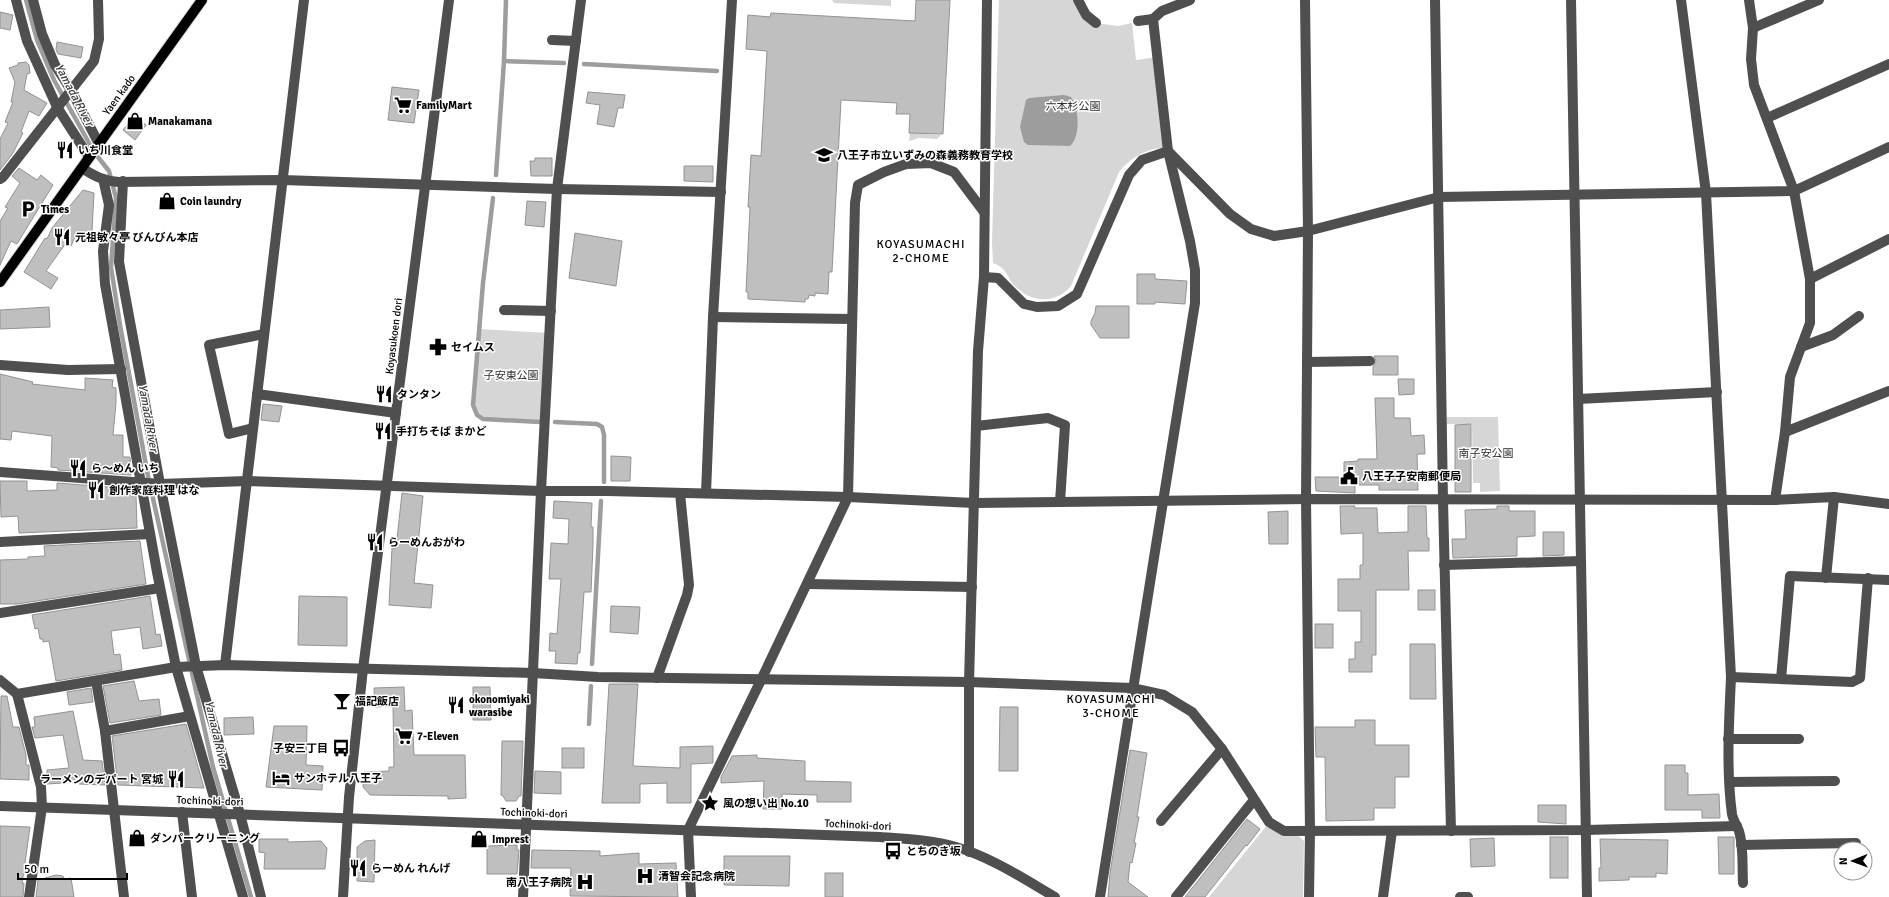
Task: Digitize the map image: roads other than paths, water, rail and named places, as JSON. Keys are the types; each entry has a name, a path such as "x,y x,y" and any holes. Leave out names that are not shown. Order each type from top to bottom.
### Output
{"main road":[{"name":"Yaen kado","path":"0,282 202,0"}],"street":[{"path":"16,0 27,41 59,106 94,151"},
{"path":"33,0 42,34 55,65 70,91 94,151"},
{"path":"0,179 94,61 99,39 98,0"},
{"path":"225,665 304,0"},
{"name":"Koyasukoen dori","path":"343,897 347,818 363,669 449,0"},
{"path":"523,897 541,491 557,189 582,0"},
{"path":"706,493 713,317 732,0"},
{"path":"968,852 969,682 978,351 984,277 987,0"},
{"path":"1078,0 1086,15 1096,23"},
{"path":"1138,21 1153,19 1162,11 1190,0"},
{"path":"1305,0 1308,231 1306,499 1310,831 1309,897"},
{"path":"1435,0 1450,831"},
{"path":"1571,0 1587,897"},
{"path":"1681,0 1706,193 1731,677 1728,739 1730,782 1732,816 1742,845 1743,883"},
{"path":"1749,0 1754,28 1751,59 1754,85 1794,191 1810,279 1810,323 1790,377 1785,432 1775,500"},
{"path":"1754,28 1816,1"},
{"path":"1100,897 1132,688 1164,501 1195,303 1195,270 1190,241 1168,151 1153,19"},
{"path":"552,40 576,41"},
{"path":"1767,118 1889,64"},
{"path":"1168,151 1230,214 1252,229 1274,236 1308,231 1439,197 1794,191 1889,147"},
{"path":"984,277 998,278 1014,296 1024,304 1037,307 1058,306 1077,294 1129,174 1142,160 1168,151"},
{"path":"691,897 688,830 808,584 848,497 855,203 858,185 884,172 906,164 931,163 954,172 984,212"},
{"path":"82,168 105,180 121,182 282,180 557,189 720,192"},
{"path":"105,180 109,205 103,251 106,284 143,483 150,534 160,588 190,716 220,814 243,897"},
{"path":"121,182 119,262 159,484 195,666 261,897"},
{"path":"1810,279 1889,239"},
{"path":"106,284 122,282"},
{"path":"504,310 551,311"},
{"path":"1801,347 1834,335 1859,316"},
{"path":"713,317 852,319"},
{"path":"253,428 229,434 209,345 264,334"},
{"path":"1307,362 1370,361"},
{"path":"0,365 68,370 121,369"},
{"path":"1785,432 1889,391"},
{"path":"1578,399 1717,392"},
{"path":"257,394 396,413"},
{"path":"976,426 1048,418 1065,425 1060,502"},
{"path":"0,472 159,484 247,481 386,484 541,491 706,493 848,497 974,503 1306,499 1775,500 1834,497 1889,504"},
{"path":"657,678 687,595 689,585 680,493"},
{"path":"1826,578 1834,497"},
{"path":"0,542 150,534"},
{"path":"1444,565 1581,561"},
{"path":"1781,679 1790,576 1889,580"},
{"path":"1731,677 1852,682 1860,678 1868,578"},
{"path":"808,584 972,586"},
{"path":"0,612 160,588"},
{"path":"17,694 178,667 225,665 533,673 598,677 762,678 969,682 1132,688 1164,695 1192,712 1222,749 1269,822 1284,831 1586,830 1736,826"},
{"path":"0,679 17,694 41,787 42,807 29,897"},
{"path":"96,681 105,731 124,897"},
{"path":"105,731 190,716"},
{"path":"1728,739 1799,739"},
{"path":"1161,822 1222,749"},
{"path":"1730,782 1836,781"},
{"path":"1176,897 1254,800"},
{"name":"Tochinoki-dori","path":"0,806 688,830 923,840 957,847 1021,877 1055,897"},
{"path":"182,812 192,897"},
{"path":"1383,897 1392,831"},
{"path":"1742,845 1833,843"},
{"path":"1460,897 1468,897"}],"waterway":[{"name":"Yamada River","path":"26,0 37,40 54,80 94,152 109,171 116,198 111,267 120,325 148,476 213,767 251,897"},
{"path":"496,175 504,61 506,0"},
{"path":"504,61 564,63"},
{"path":"584,64 717,71"},
{"path":"493,198 483,283 473,405 477,415 483,419 540,422"},
{"path":"555,422 597,424 602,427 604,435 604,482"},
{"path":"592,664 601,501"},
{"path":"589,724 591,686"}],"place":[{"name":"FamilyMart","path":"403,105"},
{"name":"Manakamana","path":"135,121"},
{"name":"いち川食堂","path":"65,150"},
{"name":"八王子市立いずみの森義務教育学校","path":"824,155"},
{"name":"Coin laundry","path":"167,201"},
{"name":"Times","path":"28,209"},
{"name":"元祖敏々亭 びんびん本店","path":"62,237"},
{"name":"セイムス","path":"438,347"},
{"name":"タンタン","path":"384,394"},
{"name":"手打ちそば まかど","path":"383,431"},
{"name":"ら～めん いち","path":"78,468"},
{"name":"八王子子安南郵便局","path":"1349,476"},
{"name":"創作家庭料理 はな","path":"96,490"},
{"name":"らーめんおがわ","path":"375,542"},
{"name":"福記飯店","path":"342,701"},
{"name":"okonomiyaki warasibe","path":"456,705"},
{"name":"7-Eleven","path":"404,736"},
{"name":"子安三丁目","path":"341,748"},
{"name":"サンホテル八王子","path":"281,778"},
{"name":"ラーメンのデパート 宮城","path":"176,779"},
{"name":"風の想い出 No.10","path":"710,803"},
{"name":"ダンパークリーニング","path":"137,838"},
{"name":"Imprest","path":"479,839"},
{"name":"とちのき坂","path":"893,851"},
{"name":"らーめん れんげ","path":"358,868"},
{"name":"清智会記念病院","path":"645,876"},
{"name":"南八王子病院","path":"585,882"}],"district":[{"name":"KOYASUMACHI 2-CHOME","path":"921,251"},
{"name":"KOYASUMACHI 3-CHOME","path":"1111,706"}],"park label":[{"name":"六本杉公園","path":"1073,106"},
{"name":"子安東公園","path":"511,375"},
{"name":"南子安公園","path":"1486,453"}]}
